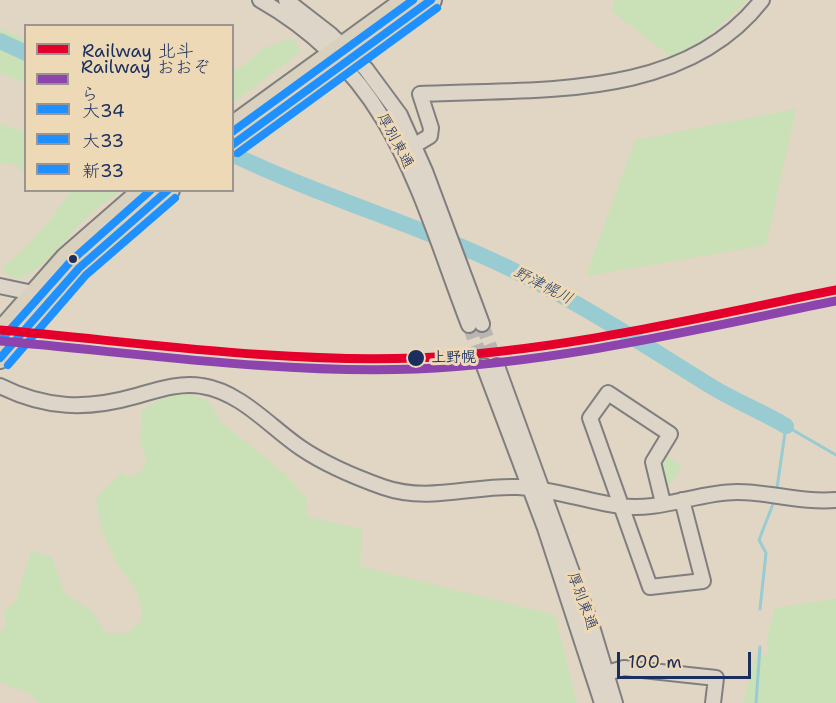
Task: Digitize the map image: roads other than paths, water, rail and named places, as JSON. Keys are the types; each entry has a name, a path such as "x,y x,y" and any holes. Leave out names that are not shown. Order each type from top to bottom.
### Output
{"highway":[{"path":"343,56 407,0"},
{"path":"237,132 343,56 431,0"},
{"path":"0,358 41,295 80,244 142,192"},
{"path":"0,333 41,295 168,192"}],"street":[{"name":"厚別東通","path":"260,0 302,26 343,56 391,129 425,207 445,261 476,325 461,266 415,145 391,102 286,0"},
{"path":"415,145 430,136 431,128 420,94 622,82 669,69 714,46 752,13 762,0"},
{"path":"0,286 41,295"},
{"name":"厚別東通","path":"490,366 607,673 615,703"},
{"path":"0,386 46,404 83,407 115,402 173,386 200,385 223,392 238,400 321,460 386,488 424,495 488,488 535,489 621,506 645,507 737,492 804,500 836,500"},
{"path":"663,503 653,462 670,434 608,393 590,418 650,586 703,581 682,500"},
{"name":"厚別東通","path":"535,489 545,528 602,703"},
{"path":"607,673 624,668 716,678 713,703"}],"waterway":[{"name":"野津幌川","path":"0,41 24,52"},
{"name":"野津幌川","path":"234,155 515,271 602,319 723,393 786,426"},
{"name":"野津幌川","path":"777,488 786,426 836,455"},
{"path":"760,609 766,553 759,540 773,504"},
{"path":"756,703 760,647"}],"tunnel":[{"path":"482,324 497,366"},
{"path":"469,325 484,366"}],"rail line":[{"name":"北斗","path":"0,330 260,355 364,359 416,358 469,355 575,341 836,290"},
{"name":"おおぞら","path":"0,341 260,366 364,370 416,369 469,366 575,352 836,301"}],"place":[{"name":"上野幌","path":"416,358"}]}
